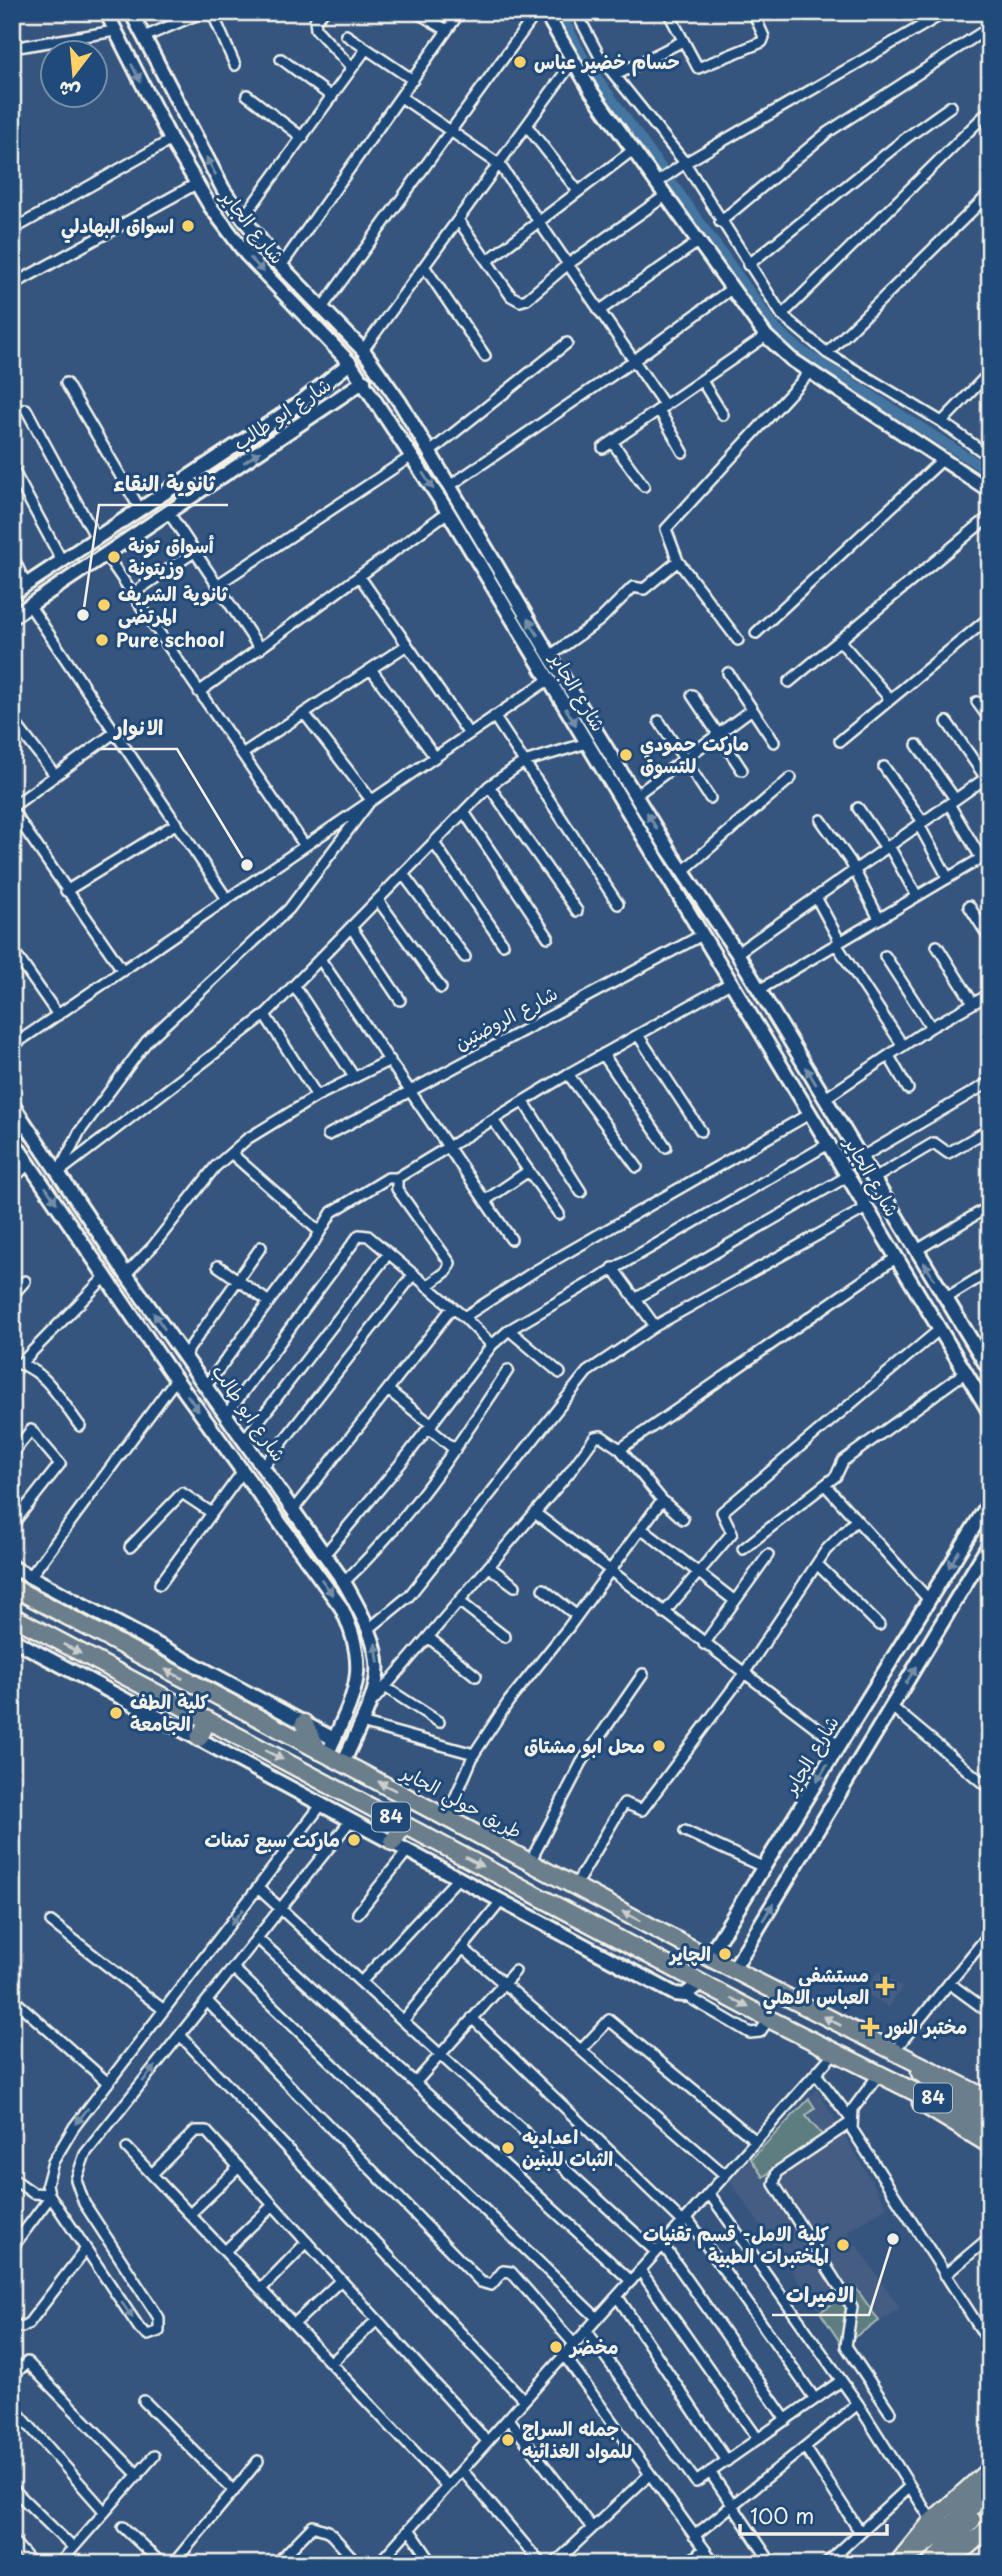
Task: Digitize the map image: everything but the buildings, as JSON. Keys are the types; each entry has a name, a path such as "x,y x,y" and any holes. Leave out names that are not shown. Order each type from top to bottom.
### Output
{"highway":[{"path":"16,1589 30,1577"},
{"name":"طريق حولي الجاير","path":"16,1589 708,1957 893,2052"},
{"name":"84","path":"12,1616 769,2019 879,2074 987,2121"},
{"path":"199,1738 208,1720"},
{"path":"304,1723 323,1753"},
{"path":"401,1846 404,1824"},
{"path":"893,2052 990,2100"},
{"name":"84","path":"893,2052 987,2121"},
{"path":"879,2074 990,2145"},
{"path":"897,2564 932,2521 990,2469"},
{"path":"931,2564 956,2528 990,2490"},
{"path":"897,2564 990,2504"},
{"path":"947,2564 990,2527"}],"street":[{"name":"شارع الجاير","path":"106,12 196,184 246,254 350,363 448,512 990,1413"},
{"name":"شارع الجاير","path":"131,12 192,130 243,218 281,266 363,350 451,485 670,852 760,990 946,1298 985,1352 990,1371"},
{"path":"144,37 203,12"},
{"path":"212,12 235,65"},
{"path":"323,12 314,20 316,29 352,68"},
{"path":"416,12 447,30"},
{"path":"281,266 460,12"},
{"path":"322,308 537,12"},
{"path":"545,12 572,64 766,337 810,372 990,491"},
{"path":"668,12 698,68 762,42 764,37 753,12"},
{"path":"656,183 685,163 946,12"},
{"path":"578,13 600,57 685,163 720,222 782,315 827,354 987,451"},
{"path":"720,222 828,132 990,27"},
{"path":"12,48 115,31"},
{"path":"346,35 412,80"},
{"path":"616,75 684,41"},
{"path":"243,218 366,49"},
{"path":"281,60 332,97"},
{"path":"363,350 426,269 572,64"},
{"path":"247,95 303,138"},
{"path":"401,97 500,165 633,360 662,408 683,452"},
{"path":"748,265 906,138 951,106"},
{"path":"782,315 990,110"},
{"path":"527,126 578,191"},
{"path":"12,230 192,130"},
{"path":"487,261 633,150"},
{"path":"12,285 196,184"},
{"path":"827,354 990,192"},
{"path":"459,221 510,296 520,301 527,299 568,265 665,196"},
{"path":"599,311 698,242"},
{"path":"426,269 485,356"},
{"path":"451,485 731,289"},
{"path":"644,486 608,445 766,337"},
{"path":"430,452 567,343"},
{"name":"شارع ابو طالب","path":"12,594 297,405 350,363"},
{"path":"738,640 678,561 666,529 810,372"},
{"path":"942,422 990,372"},
{"path":"702,380 723,415"},
{"name":"شارع ابو طالب","path":"12,617 363,381"},
{"path":"66,383 140,509"},
{"path":"297,405 309,419"},
{"path":"26,409 96,538"},
{"path":"216,585 412,456"},
{"path":"756,633 942,460"},
{"path":"12,468 62,561"},
{"path":"199,692 448,512"},
{"path":"169,513 260,649"},
{"path":"789,682 990,516"},
{"path":"132,594 194,552"},
{"path":"12,555 26,585"},
{"path":"106,555 305,846"},
{"path":"551,656 600,620 624,593 633,587 645,589 678,561"},
{"path":"360,577 469,734"},
{"path":"30,606 227,899"},
{"path":"840,741 990,617"},
{"path":"839,640 890,699"},
{"path":"242,754 407,645"},
{"path":"371,669 435,757"},
{"path":"728,673 774,742"},
{"path":"12,1046 548,680"},
{"path":"692,695 742,770"},
{"path":"977,702 990,720"},
{"path":"636,795 752,709"},
{"path":"304,713 371,800"},
{"path":"495,716 618,904"},
{"path":"12,719 55,775"},
{"path":"659,721 710,798"},
{"path":"737,953 952,801 988,779 947,722"},
{"path":"114,733 12,809 123,971"},
{"path":"58,1173 265,1015 489,786 524,762 587,743"},
{"path":"760,990 985,855 917,746"},
{"path":"884,767 921,824 948,877"},
{"path":"683,872 792,778"},
{"path":"489,786 577,911"},
{"path":"58,1173 80,1131 146,1041 289,909 371,800"},
{"path":"858,808 887,847 917,896"},
{"path":"464,812 548,937"},
{"path":"821,820 879,919"},
{"path":"66,891 177,822"},
{"path":"433,843 503,944"},
{"path":"657,863 670,852"},
{"path":"403,874 465,957"},
{"path":"817,897 838,943 903,1046"},
{"path":"378,900 441,988"},
{"path":"969,906 990,939"},
{"path":"351,927 400,1000"},
{"name":"شارع الروضتين","path":"328,1135 409,1089 702,935"},
{"path":"937,946 973,1003"},
{"path":"12,949 58,1015"},
{"path":"885,956 931,1027"},
{"path":"320,958 450,1145 511,1239"},
{"path":"206,1386 332,1212 388,1178 397,1178 568,1074 732,982"},
{"path":"294,985 354,1077"},
{"path":"824,1099 931,1027 990,994"},
{"path":"265,1015 317,1096"},
{"path":"638,1035 701,1130"},
{"path":"603,1054 666,1147"},
{"path":"889,1056 908,1089"},
{"path":"126,1273 153,1246 215,1167 247,1139 317,1096 390,1060"},
{"path":"568,1074 637,1167"},
{"path":"860,1158 990,1082"},
{"path":"524,1102 581,1192"},
{"name":"شارع ابو طالب","path":"12,1104 126,1273 344,1582 370,1628 379,1664 368,1706 343,1763"},
{"path":"464,1317 535,1270 811,1113"},
{"path":"493,1120 559,1214"},
{"path":"873,1179 934,1143 948,1153 990,1129"},
{"name":"شارع ابو طالب","path":"12,1139 176,1379 341,1606 358,1651 358,1680 342,1723 323,1753"},
{"path":"324,1555 431,1426 492,1345 509,1330 830,1143"},
{"path":"231,1153 320,1232"},
{"path":"12,1180 29,1163"},
{"path":"486,1200 527,1172"},
{"path":"635,1299 848,1176"},
{"path":"397,1178 397,1189 450,1263 447,1271 427,1286"},
{"path":"916,1250 990,1206"},
{"path":"370,1628 409,1596 587,1372 655,1326 866,1208"},
{"path":"76,1233 91,1222"},
{"path":"227,1414 359,1236 368,1236 387,1254 414,1273 492,1345"},
{"path":"184,1356 261,1247"},
{"path":"244,1440 387,1254"},
{"path":"620,1449 897,1257"},
{"path":"218,1266 269,1302"},
{"path":"613,1268 655,1326"},
{"path":"946,1298 990,1271"},
{"path":"263,1467 414,1273"},
{"path":"80,1426 39,1374 16,1364 106,1276"},
{"path":"12,1296 25,1281"},
{"path":"293,1510 452,1308"},
{"path":"664,1613 697,1570 732,1533 722,1513 940,1329"},
{"path":"509,1330 560,1373"},
{"path":"344,1582 369,1558 455,1450 508,1370"},
{"path":"743,1549 825,1485 835,1476 843,1461 967,1371"},
{"path":"30,1577 176,1379"},
{"path":"388,1390 455,1450"},
{"path":"12,1454 31,1430 60,1464 12,1525"},
{"path":"368,1706 535,1513 595,1437 601,1436 620,1449 662,1500 683,1519"},
{"path":"160,1584 243,1471"},
{"path":"825,1485 929,1600"},
{"path":"130,1548 182,1493 212,1513"},
{"path":"447,1816 474,1754 509,1701 577,1616 662,1500"},
{"name":"شارع الجاير","path":"708,1957 990,1501"},
{"path":"535,1513 743,1675 839,1745"},
{"path":"575,1886 624,1803 642,1810 743,1675 826,1550 856,1520"},
{"path":"641,1528 735,1601"},
{"path":"733,1970 990,1543"},
{"path":"704,1644 768,1555"},
{"path":"817,1564 879,1625"},
{"path":"12,1567 334,1739"},
{"path":"489,1567 515,1586"},
{"path":"542,1589 577,1616"},
{"path":"459,1601 505,1637"},
{"path":"428,1637 475,1676"},
{"path":"12,1639 675,1994 685,1995 750,2033 760,2032 769,2019"},
{"path":"530,1862 582,1762 643,1674"},
{"path":"385,1686 439,1722"},
{"path":"870,1695 990,1789"},
{"path":"342,1723 349,1728 360,1726 474,1754"},
{"path":"322,1804 259,1889 107,2082 59,2150 49,2174 49,2196 140,2329 148,2335 159,2331 159,2318 83,2203 76,2180 85,2154 351,1820"},
{"path":"685,1831 765,1868"},
{"path":"358,1913 401,1846"},
{"path":"361,1982 459,1877"},
{"path":"259,1889 659,2248 786,2420"},
{"path":"403,2021 502,1899"},
{"path":"51,1922 164,2010"},
{"path":"893,2052 990,1933"},
{"path":"257,1938 631,2281"},
{"path":"464,1949 725,2175"},
{"path":"233,1968 597,2318"},
{"path":"415,2083 515,1971"},
{"path":"685,1995 702,1982"},
{"path":"949,1983 990,2013"},
{"path":"12,1998 107,2082"},
{"path":"207,2001 481,2282 491,2285 503,2271 511,2272 574,2344"},
{"path":"472,2018 685,2220 815,2399"},
{"path":"581,2050 609,2020 756,2141"},
{"path":"180,2035 524,2400"},
{"path":"379,2564 835,2052"},
{"path":"816,2074 850,2121 860,2144 990,2344"},
{"path":"879,2074 855,2105 850,2121 777,2172 774,2184 852,2307 846,2346 890,2412"},
{"path":"152,2174 195,2131 206,2131 487,2441"},
{"path":"127,2148 447,2486"},
{"path":"190,2214 239,2167"},
{"path":"12,2178 33,2193 49,2196"},
{"path":"709,2193 858,2404 932,2521"},
{"path":"12,2248 49,2196"},
{"path":"225,2251 273,2204"},
{"path":"945,2275 990,2237"},
{"path":"261,2289 307,2242"},
{"path":"12,2324 22,2326 29,2323 85,2250"},
{"path":"640,2270 758,2439"},
{"path":"294,2325 341,2280"},
{"path":"617,2296 727,2461"},
{"path":"331,2363 377,2320"},
{"path":"586,2330 696,2482 841,2381"},
{"path":"564,2355 715,2564"},
{"path":"12,2377 27,2362 138,2475"},
{"path":"144,2401 234,2491"},
{"path":"695,2536 858,2404"},
{"path":"12,2406 105,2512"},
{"path":"508,2418 592,2528"},
{"path":"804,2447 860,2532"},
{"path":"59,2564 155,2456"},
{"path":"177,2562 258,2461"},
{"path":"461,2470 541,2564"},
{"path":"710,2472 772,2564"},
{"path":"554,2564 650,2474"},
{"path":"826,2564 910,2486"},
{"path":"12,2488 73,2548"},
{"path":"276,2564 313,2526 328,2531 358,2564"},
{"path":"123,2527 162,2564"},
{"path":"409,2529 433,2564"},
{"path":"12,2540 33,2564"},
{"path":"687,2564 704,2549"}],"shaded area":[{"path":"878,1971 902,1987 889,2007 864,1993"},
{"path":"817,2089 887,2207 847,2232 900,2308 842,2345 730,2181"}],"green space":[{"path":"809,2099 815,2108 806,2116 822,2135 763,2177 751,2159"},
{"path":"856,2288 879,2321 842,2345 820,2312"}],"waterway":[{"path":"560,12 585,61 776,329 802,351 990,472"}],"place":[{"name":"حسام خضير عباس","path":"520,62"},
{"name":"اسواق البهادلي","path":"188,226"},
{"name":"أسواق تونة وزيتونة","path":"114,557"},
{"name":"ثانوية الشريف المرتضى","path":"104,605"},
{"name":"ثانوية النقاء","path":"83,615"},
{"name":"Pure school","path":"102,640"},
{"name":"ماركت حمودي للتسوق","path":"626,755"},
{"name":"الانوار","path":"247,865"},
{"name":"كلية الطف الجامعة","path":"116,1713"},
{"name":"محل ابو مشتاق","path":"659,1746"},
{"name":"ماركت سبع تمنات","path":"354,1840"},
{"name":"الچاير","path":"725,1954"},
{"name":"مستشفى العباس الاهلي","path":"885,1986"},
{"name":"مختبر النور","path":"870,2027"},
{"name":"اعداديه الثبات للبنين","path":"508,2148"},
{"name":"الاميرات","path":"893,2239"},
{"name":"كلية الامل- قسم تقنيات المختبرات الطبية","path":"843,2245"},
{"name":"مخضر","path":"556,2347"},
{"name":"جمله السراج للمواد الغذائيه","path":"508,2440"}]}
